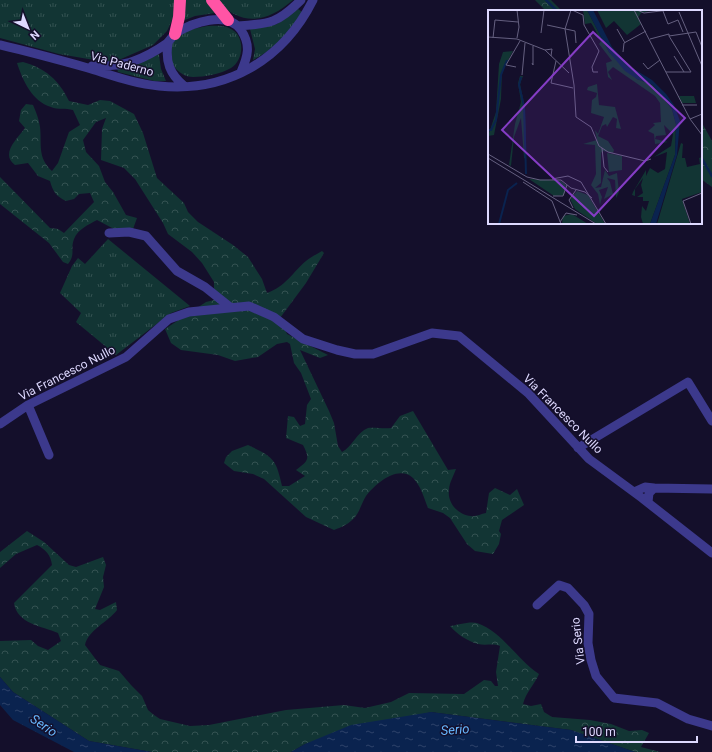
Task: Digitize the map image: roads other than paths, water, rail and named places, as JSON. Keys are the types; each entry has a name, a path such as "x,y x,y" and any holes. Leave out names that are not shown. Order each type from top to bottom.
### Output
{"highway":[{"path":"171,38 179,17 180,0"},
{"path":"212,0 233,23"}],"street":[{"name":"Via Paderno","path":"77,65 103,66 132,62 191,25 204,22 266,24 275,21 289,12 301,0"},
{"name":"Via Paderno","path":"0,45 77,65 134,82 159,86 206,84 241,72 261,63 275,52 292,35 305,17 313,0"},
{"path":"233,23 245,36 249,48 241,72"},
{"name":"Via Paderno","path":"171,38 167,60 172,74 184,86"},
{"path":"109,233 129,232 146,236 177,270 205,287 230,307"},
{"name":"Via Francesco Nullo","path":"0,424 28,405 126,358 169,319 189,312 249,306 274,317 302,339 355,354 373,354 432,333 459,336 528,393 589,459 648,502 712,553"},
{"path":"578,448 688,382 712,420"},
{"path":"28,405 49,455"},
{"path":"634,492 645,487 712,489"},
{"path":"648,502 650,493 654,488"},
{"name":"Via Serio","path":"538,605 559,585 568,588 584,605 589,614 588,643 596,676 614,698 657,703 688,719 712,726"}],"water":[{"name":"Serio","path":"0,677 13,692 89,741 152,752 74,752 13,720 0,705"},
{"name":"Serio","path":"431,712 571,730 635,752 291,752 305,744 351,725"}],"waterway":[{"path":"546,0 556,10"},
{"path":"702,159 712,176"}]}
